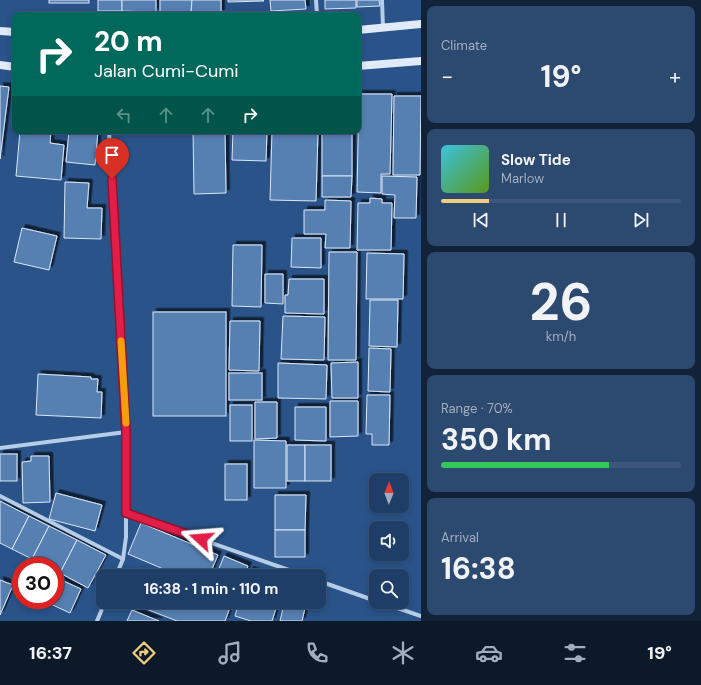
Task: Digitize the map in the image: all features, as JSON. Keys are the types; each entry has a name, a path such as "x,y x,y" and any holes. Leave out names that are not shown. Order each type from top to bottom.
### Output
{"street":[{"path":"316,0 317,12"},
{"path":"382,0 383,28"},
{"path":"361,30 421,24"},
{"path":"0,31 12,32"},
{"path":"361,66 421,61"},
{"path":"0,65 12,67"},
{"path":"110,134 126,432 126,537 123,559 119,569"},
{"path":"0,448 126,432"},
{"path":"0,496 123,559"},
{"path":"126,513 286,569"},
{"path":"326,583 369,599"},
{"path":"97,621 102,609"},
{"path":"400,609 421,616"}],"building":[{"path":"49,0 89,0 89,3 49,3"},
{"path":"98,0 122,0 122,11 98,11"},
{"path":"122,0 156,0 156,12 122,11"},
{"path":"160,0 192,0 191,12 160,12"},
{"path":"192,0 221,0 221,12 191,12"},
{"path":"228,0 263,0 264,1 228,2"},
{"path":"270,0 305,0 306,9 271,11"},
{"path":"325,0 356,0 356,8 325,9"},
{"path":"357,0 379,0 380,6 357,7"},
{"path":"0,86 9,87 0,159"},
{"path":"361,94 392,94 390,174 381,174 381,193 357,192 358,134 361,134"},
{"path":"394,96 421,96 420,175 393,175"},
{"path":"20,134 51,134 50,143 64,145 61,180 16,176"},
{"path":"69,134 98,134 95,165 66,162"},
{"path":"193,134 225,134 226,193 194,194"},
{"path":"233,134 267,134 266,161 232,160"},
{"path":"272,134 318,134 316,201 270,200"},
{"path":"322,134 352,134 352,176 322,176"},
{"path":"322,176 352,176 351,197 322,197"},
{"path":"382,176 417,177 416,218 394,218 395,195 382,194"},
{"path":"65,182 89,183 87,208 102,208 101,239 64,238"},
{"path":"370,198 382,199 382,203 392,203 391,250 357,250 358,203 370,203"},
{"path":"325,200 351,201 350,248 325,248 326,234 304,234 304,210 325,210"},
{"path":"22,228 57,236 49,270 14,262"},
{"path":"292,238 321,238 321,268 291,267"},
{"path":"233,245 262,245 261,307 232,306"},
{"path":"329,252 357,252 356,360 328,360"},
{"path":"367,253 404,254 403,299 366,299"},
{"path":"265,274 283,274 283,304 265,303"},
{"path":"289,279 324,279 324,314 285,313 285,295 288,295"},
{"path":"370,300 398,300 397,347 369,346"},
{"path":"153,312 226,312 226,416 153,416"},
{"path":"283,316 325,317 324,360 281,359"},
{"path":"230,321 260,321 259,371 229,370"},
{"path":"369,348 391,349 390,392 368,391"},
{"path":"358,362 358,398 332,398 331,363"},
{"path":"278,363 327,365 326,399 278,398"},
{"path":"229,373 262,373 262,400 229,400"},
{"path":"38,374 91,377 91,379 98,379 97,392 102,392 101,418 36,415"},
{"path":"367,395 390,395 389,445 372,445 372,434 366,434"},
{"path":"330,401 358,401 358,436 330,437"},
{"path":"255,402 277,402 277,438 255,439"},
{"path":"230,405 252,405 252,441 230,441"},
{"path":"295,407 326,407 326,441 295,440"},
{"path":"254,440 286,441 286,488 254,488"},
{"path":"287,445 305,445 305,481 287,481"},
{"path":"305,445 331,445 331,481 305,481"},
{"path":"0,454 17,454 17,481 0,481"},
{"path":"31,456 49,456 50,502 23,503 22,462 31,461"},
{"path":"225,464 247,464 247,500 225,500"},
{"path":"56,493 102,505 95,531 49,519"},
{"path":"275,495 306,495 305,530 275,530"},
{"path":"0,501 29,516 12,549 0,543"},
{"path":"29,516 49,526 33,557 28,557 12,549"},
{"path":"141,523 218,555 212,569 163,569 128,554"},
{"path":"49,526 77,540 64,565 64,557 33,557"},
{"path":"275,530 305,530 305,557 275,557"},
{"path":"77,540 106,555 98,569 96,569 96,573 88,588 64,575 64,565"},
{"path":"224,556 248,566 247,569 219,569"},
{"path":"0,580 12,585 12,587 0,615"},
{"path":"64,581 81,589 70,613 61,609 64,609"},
{"path":"146,609 230,609 225,621 177,621"},
{"path":"237,609 276,609 272,621 251,621 235,616"},
{"path":"283,609 305,609 302,621 280,621"},
{"path":"132,610 159,621 127,621"}],"slow traffic":[{"path":"121,341 126,423"}],"route":[{"path":"112,179 126,432 126,513 201,539"}]}
